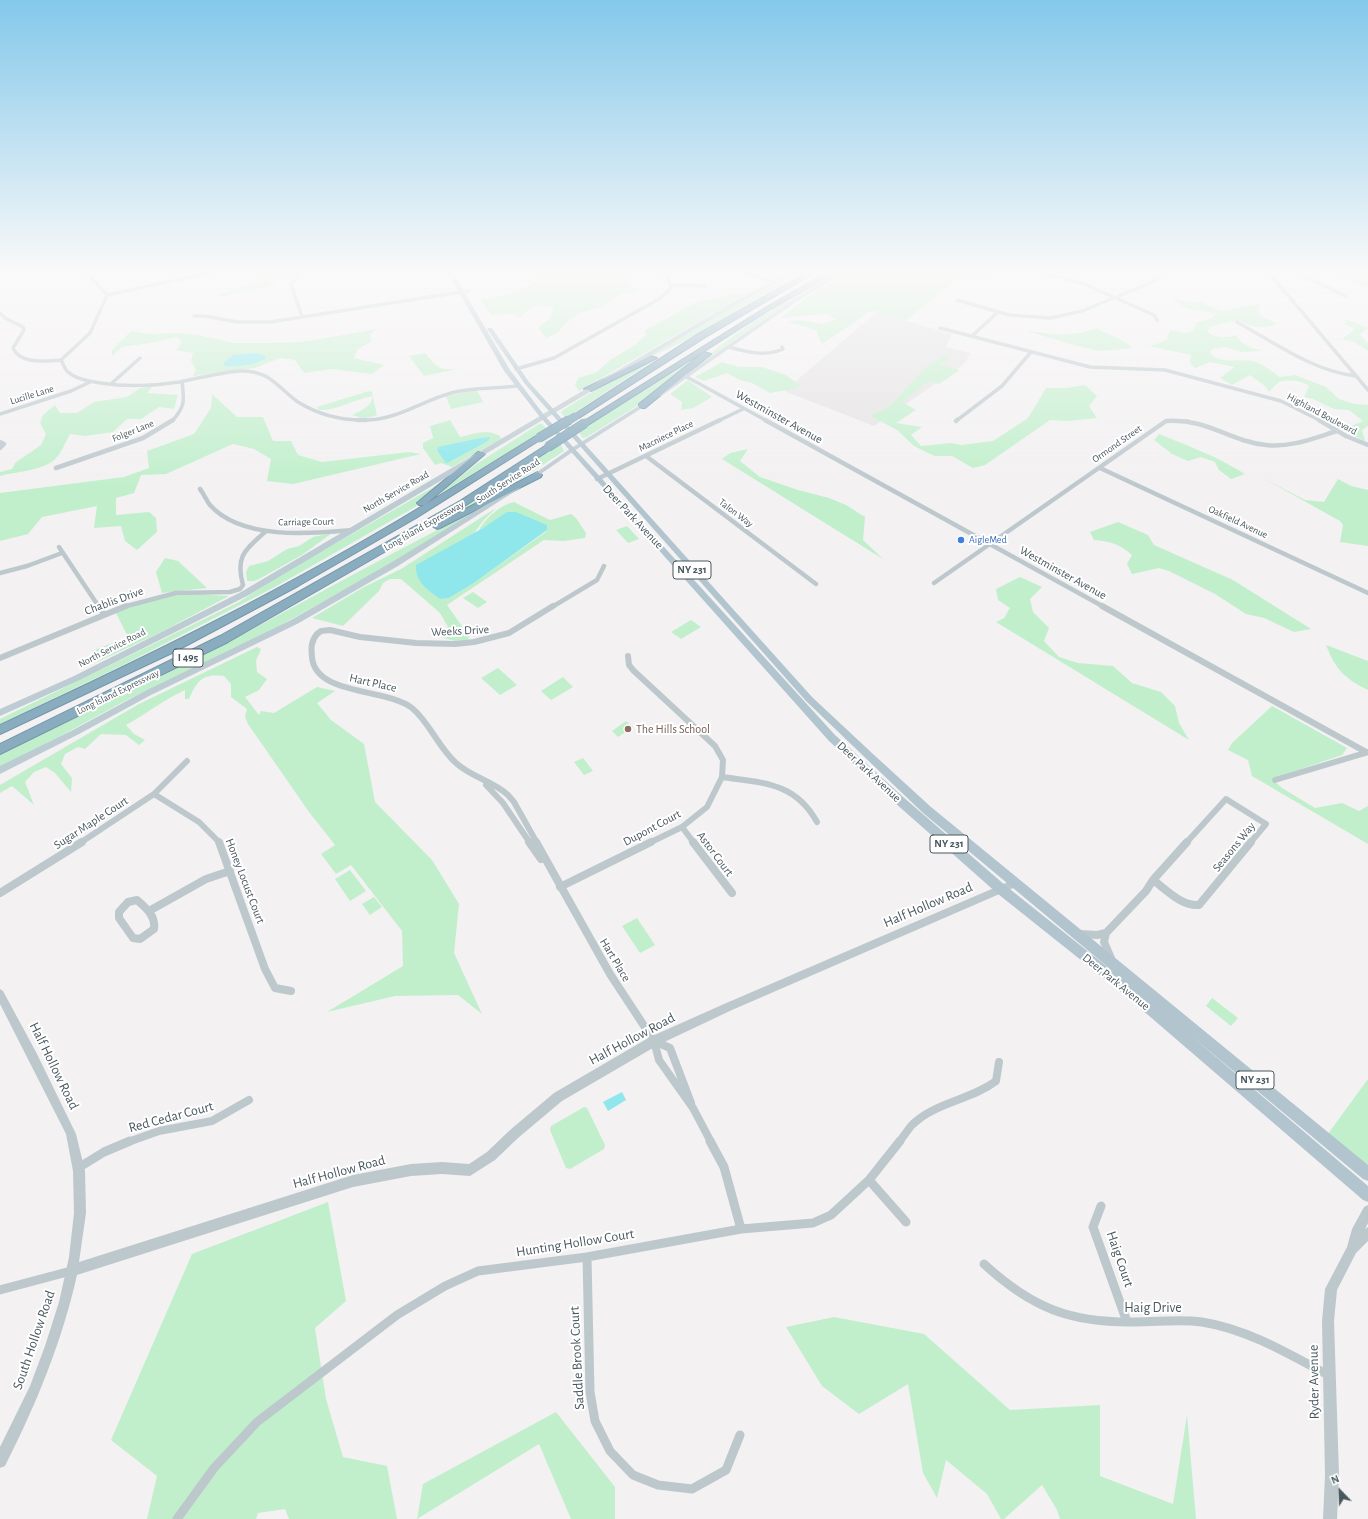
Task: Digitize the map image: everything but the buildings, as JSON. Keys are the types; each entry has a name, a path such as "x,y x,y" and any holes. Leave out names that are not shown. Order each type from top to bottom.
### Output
{"highway":[{"path":"588,389 684,344"},
{"name":"Long Island Expressway","path":"0,730 213,628 336,561 576,416 689,344"},
{"name":"Long Island Expressway","path":"0,749 224,639 371,557 463,503 585,423 711,344"},
{"path":"642,406 669,386 719,344"},
{"path":"336,561 418,507 481,454"},
{"path":"371,557 478,507 538,474"}],"main road":[{"name":"Deer Park Avenue","path":"494,344 517,386 597,479 774,666 870,758 927,810 1368,1174"},
{"name":"Deer Park Avenue","path":"500,344 516,369 774,666 832,738 898,799 1002,890 1136,997 1368,1195"},
{"name":"North Service Road","path":"0,713 77,678 244,594 665,344"},
{"name":"South Service Road","path":"0,770 76,732 148,693 294,622 427,545 687,377 732,344"}],"street":[{"path":"16,344 13,348 17,356 29,360 61,360 78,344"},
{"path":"516,369 554,358 579,344"},
{"name":"Highland Boulevard","path":"1001,344 1090,367 1165,370 1289,404 1337,431 1368,445"},
{"path":"1278,344 1323,369 1339,374 1356,376"},
{"path":"1329,344 1368,390"},
{"path":"729,346 761,353 780,351 783,349 782,347"},
{"path":"956,421 1002,386 1031,352"},
{"path":"112,383 140,358"},
{"path":"61,360 62,364 70,374 90,382 153,384 182,381 234,372 260,372 271,377 297,401 312,410 343,419 370,420 402,414 440,397 462,391 517,386"},
{"name":"Westminster Avenue","path":"687,377 1367,752"},
{"name":"Folger Lane","path":"56,468 142,438 170,423 181,411 184,403 182,381"},
{"name":"Lucille Lane","path":"0,414 71,391 90,382"},
{"name":"Macniece Place","path":"597,479 743,409"},
{"name":"Ormond Street","path":"934,583 1161,425 1173,420 1195,421 1254,443 1276,446 1286,445 1337,431"},
{"path":"0,442 4,444 0,448"},
{"name":"Talon Way","path":"646,456 816,584"},
{"name":"Oakfield Avenue","path":"1100,468 1368,593"},
{"name":"Carriage Court","path":"200,489 210,504 226,517 266,531 307,533 354,530"},
{"name":"Chablis Drive","path":"0,658 104,614 141,601 176,593 230,592 240,589 243,585 238,569 242,559 247,549 266,531"},
{"path":"59,547 104,614"},
{"path":"0,573 28,566 62,553"},
{"name":"Weeks Drive","path":"318,633 327,630 376,639 442,644 483,642 497,639 597,580 604,566"},
{"name":"Hart Place","path":"318,633 312,641 311,650 314,668 322,676 343,688 374,692 404,703 418,714 456,764 484,782 502,790 514,802 560,887 610,974 654,1041"},
{"name":"Dupont Court","path":"560,887 682,828 707,807 722,777 723,760 715,746 634,671 629,665 628,656"},
{"path":"1276,780 1367,752"},
{"name":"Sugar Maple Court","path":"0,893 61,856 154,794 187,761"},
{"path":"722,777 775,786 802,799 813,813 817,822"},
{"name":"Hart Place","path":"484,782 503,803 560,887"},
{"name":"Honey Locust Court","path":"154,794 212,832 219,841 226,856 230,871 266,969 275,988 292,991"},
{"name":"Seasons Way","path":"1106,933 1146,890 1153,880 1226,799 1266,824 1199,905 1194,906 1185,903 1153,880"},
{"name":"Astor Court","path":"682,828 732,893"},
{"path":"149,911 206,879 230,871"},
{"name":"Half Hollow Road","path":"0,994 71,1134 78,1168 80,1192 78,1231 71,1271 353,1181 411,1170 442,1168 470,1170 491,1156 514,1134 558,1097 654,1041 728,1007 1002,890 1015,883"},
{"path":"136,900 149,911 155,922 154,929 140,939 133,938 119,918 119,912 128,902 136,900"},
{"path":"1078,934 1092,936 1106,933 1104,942 1114,963"},
{"path":"654,1041 659,1060 692,1108 724,1167 741,1229"},
{"path":"654,1041 670,1048 692,1108"},
{"name":"Hunting Hollow Court","path":"177,1519 214,1468 257,1422 397,1315 445,1286 478,1271 587,1257 741,1229 813,1223 831,1215 869,1180 913,1124 938,1108 988,1087 996,1081 999,1062"},
{"name":"Red Cedar Court","path":"78,1168 104,1152 127,1142 153,1133 211,1121 230,1113 249,1100"},
{"path":"869,1180 906,1222"},
{"name":"Haig Court","path":"1101,1206 1093,1226 1127,1322"},
{"name":"Ryder Avenue","path":"1330,1519 1332,1475 1328,1375 1328,1321 1331,1289 1352,1249 1356,1233 1368,1211"},
{"name":"Ryder Avenue","path":"1352,1249 1368,1233"},
{"name":"Saddle Brook Court","path":"587,1257 590,1392 595,1421 610,1451 633,1475 658,1485 692,1489 726,1470 740,1435"},
{"name":"Haig Drive","path":"984,1264 1005,1284 1028,1300 1059,1314 1086,1320 1127,1322 1202,1322 1235,1332 1279,1349 1328,1375"},
{"path":"0,1290 71,1271"},
{"name":"South Hollow Road","path":"0,1461 11,1442 42,1373 62,1314 71,1271"}],"shaded area":[{"path":"839,344 947,344 946,347 971,353 964,364 874,426 784,391"}],"green space":[{"path":"118,344 144,344 122,347 112,356 112,350"},
{"path":"181,344 367,344 358,349 354,358 384,365 372,374 332,369 304,373 295,360 280,358 255,368 193,376 196,370 191,361 193,353 176,350"},
{"path":"660,344 579,391 575,385 578,378 597,372 610,360 635,345"},
{"path":"670,344 678,344 641,362"},
{"path":"723,344 730,344 696,367 694,367"},
{"path":"1071,344 1128,344 1133,348 1100,351"},
{"path":"1157,344 1245,344 1262,351 1241,352 1225,347 1212,349 1210,353 1220,359 1256,362 1280,377 1295,375 1326,387 1339,399 1355,404 1368,405 1368,426 1362,430 1365,441 1342,430 1363,421 1349,410 1334,409 1313,399 1304,397 1309,386 1306,384 1295,381 1282,381 1269,392 1265,386 1250,375 1232,385 1220,378 1234,367 1210,362 1195,368 1190,362 1191,355 1149,346"},
{"path":"1357,344 1368,344 1368,351"},
{"path":"425,353 440,368 462,368 424,376 409,356"},
{"path":"701,355 640,404 587,437 583,438 578,431 698,356"},
{"path":"945,355 950,358 939,365 960,370 939,384 929,381 902,402 916,410 896,423 922,427 911,435 921,446 951,443 961,445 993,441 1028,418 1046,388 1067,388 1085,385 1097,396 1089,406 1097,418 1069,421 1050,420 985,465 973,468 952,456 935,456 914,446 897,430 871,416 891,405 927,366"},
{"path":"652,362 566,418 561,413 563,410 608,382"},
{"path":"722,362 739,367 762,367 786,375 800,385 793,389 770,393 752,383 740,380 727,373 704,381 695,377"},
{"path":"688,380 712,397 693,408 681,410 682,402 670,394"},
{"path":"153,386 147,393 178,395 174,409 159,407 141,419 127,419 113,432 85,436 70,434 58,456 47,465 31,470 0,476 0,472 12,469 15,463 41,445 46,434 40,423 43,415 55,405 60,413 77,413 94,402 127,397 140,388"},
{"path":"477,390 483,402 451,409 446,396"},
{"path":"369,391 372,392 373,396 339,407 319,410 317,407"},
{"path":"212,394 237,417 263,417 273,441 291,441 298,455 322,462 409,452 421,454 293,484 267,481 271,459 254,449 233,444 166,474 141,475 134,493 116,498 116,515 149,512 156,518 157,532 137,550 125,541 121,526 94,528 97,506 42,517 28,534 0,541 0,493 124,477 149,468 147,451 194,434 211,408"},
{"path":"373,396 377,415 364,418 352,415 368,406"},
{"path":"450,420 460,437 475,433 490,432 500,436 501,439 452,467 441,463 435,465 423,448 423,443 433,438 430,426"},
{"path":"539,424 542,424 547,429 436,496 478,463"},
{"path":"1159,434 1214,457 1245,474 1231,479 1219,470 1215,462 1201,457 1188,461 1172,454 1154,440"},
{"path":"560,443 564,451 512,485 444,521 443,520"},
{"path":"748,449 740,461 760,477 798,490 829,498 846,505 865,517 863,540 883,559 722,459 730,453"},
{"path":"453,476 415,507 275,587 123,665 0,724 0,719 239,602 282,574"},
{"path":"1263,478 1305,500 1324,502 1338,479 1351,486 1368,490 1368,546 1340,542 1343,525 1340,521"},
{"path":"514,502 550,520 571,514 576,518 586,533 585,538 564,541 544,540 447,605 469,636 468,640 455,641 440,637 448,627 440,613 401,579 390,579 383,583 379,591 343,626 312,618 364,587 401,569 496,508 474,533 416,566 440,599 449,598 474,583 547,531 483,528 479,530 485,521 494,513 504,506"},
{"path":"483,507 376,572 279,626 123,702 0,769 0,754 187,663 395,552"},
{"path":"1118,522 1148,535 1154,545 1233,580 1311,629 1294,632 1264,618 1246,614 1215,594 1169,571 1159,568 1132,574 1127,564 1132,555 1123,548 1114,544 1094,540 1090,532"},
{"path":"627,526 639,539 628,543 616,530"},
{"path":"332,533 302,555 259,579 247,581 246,572 249,566 268,561 287,549 299,546 313,537"},
{"path":"165,558 178,561 207,588 162,593 156,572"},
{"path":"1020,577 1042,587 1030,599 1033,612 1049,628 1044,641 1059,657 1078,663 1113,666 1132,683 1161,692 1175,706 1179,723 1189,740 996,622 1004,618 1010,608 998,600 996,589"},
{"path":"473,592 487,602 478,608 463,598"},
{"path":"196,594 229,596 161,632 97,662 92,651 128,637 116,613 119,610 166,596"},
{"path":"691,620 701,627 681,639 671,632"},
{"path":"1326,645 1368,661 1368,690 1347,677 1337,667"},
{"path":"257,647 261,649 256,661 257,672 267,679 259,690 245,697 259,715 261,711 274,713 317,687 335,691 317,703 331,720 364,744 375,802 432,860 459,904 454,953 482,1014 458,995 395,996 327,1012 403,966 402,931 351,865 336,874 321,854 335,845 309,812 248,724 245,717 247,709 231,697 231,684 224,676 211,676 202,679 198,682 189,699 185,699 185,690 126,725 134,734 145,740 139,745 126,735 101,734 85,749 78,747 65,754 61,764 72,778 71,792 55,773 46,767 34,772 25,782 34,805 12,786 0,793 0,785 139,704"},
{"path":"498,668 517,685 500,695 481,678"},
{"path":"563,677 573,687 551,700 541,691"},
{"path":"1272,706 1347,748 1342,755 1272,779 1282,788 1315,808 1342,803 1359,811 1368,806 1368,844 1252,776 1248,760 1228,750 1232,743"},
{"path":"626,721 633,727 618,737 612,731"},
{"path":"583,758 593,771 584,775 574,762"},
{"path":"350,870 366,891 350,901 335,879"},
{"path":"374,897 382,907 370,915 362,904"},
{"path":"637,918 655,945 640,953 622,926"},
{"path":"1212,998 1238,1018 1231,1026 1206,1006"},
{"path":"1368,1079 1368,1174 1325,1138"},
{"path":"584,1107 587,1108 605,1145 604,1149 570,1169 566,1168 550,1130 551,1126"},
{"path":"328,1202 346,1301 315,1328 326,1399 343,1457 387,1466 397,1519 289,1519 285,1509 258,1513 256,1519 147,1519 157,1476 111,1440 192,1254"},
{"path":"834,1317 924,1334 1010,1410 1100,1405 1100,1476 1173,1504 1187,1415 1196,1519 1060,1519 1057,1510 1042,1485 1004,1519 1001,1519 987,1494 946,1460 937,1498 923,1473 908,1384 859,1414 822,1386 786,1327"},
{"path":"556,1412 615,1487 615,1519 571,1519 539,1444 417,1519 423,1484"}],"water":[{"path":"256,353 266,356 265,359 256,363 240,366 225,366 223,363 233,355"},
{"path":"490,437 488,441 446,463 437,450 438,447"},
{"path":"507,512 516,512 547,525 547,530 474,583 449,598 440,599 423,585 416,571 416,565 483,528"},
{"path":"622,1092 626,1100 608,1111 603,1102"}],"place":[{"name":"AigleMed","path":"961,540"},
{"name":"The Hills School","path":"628,729"}]}
